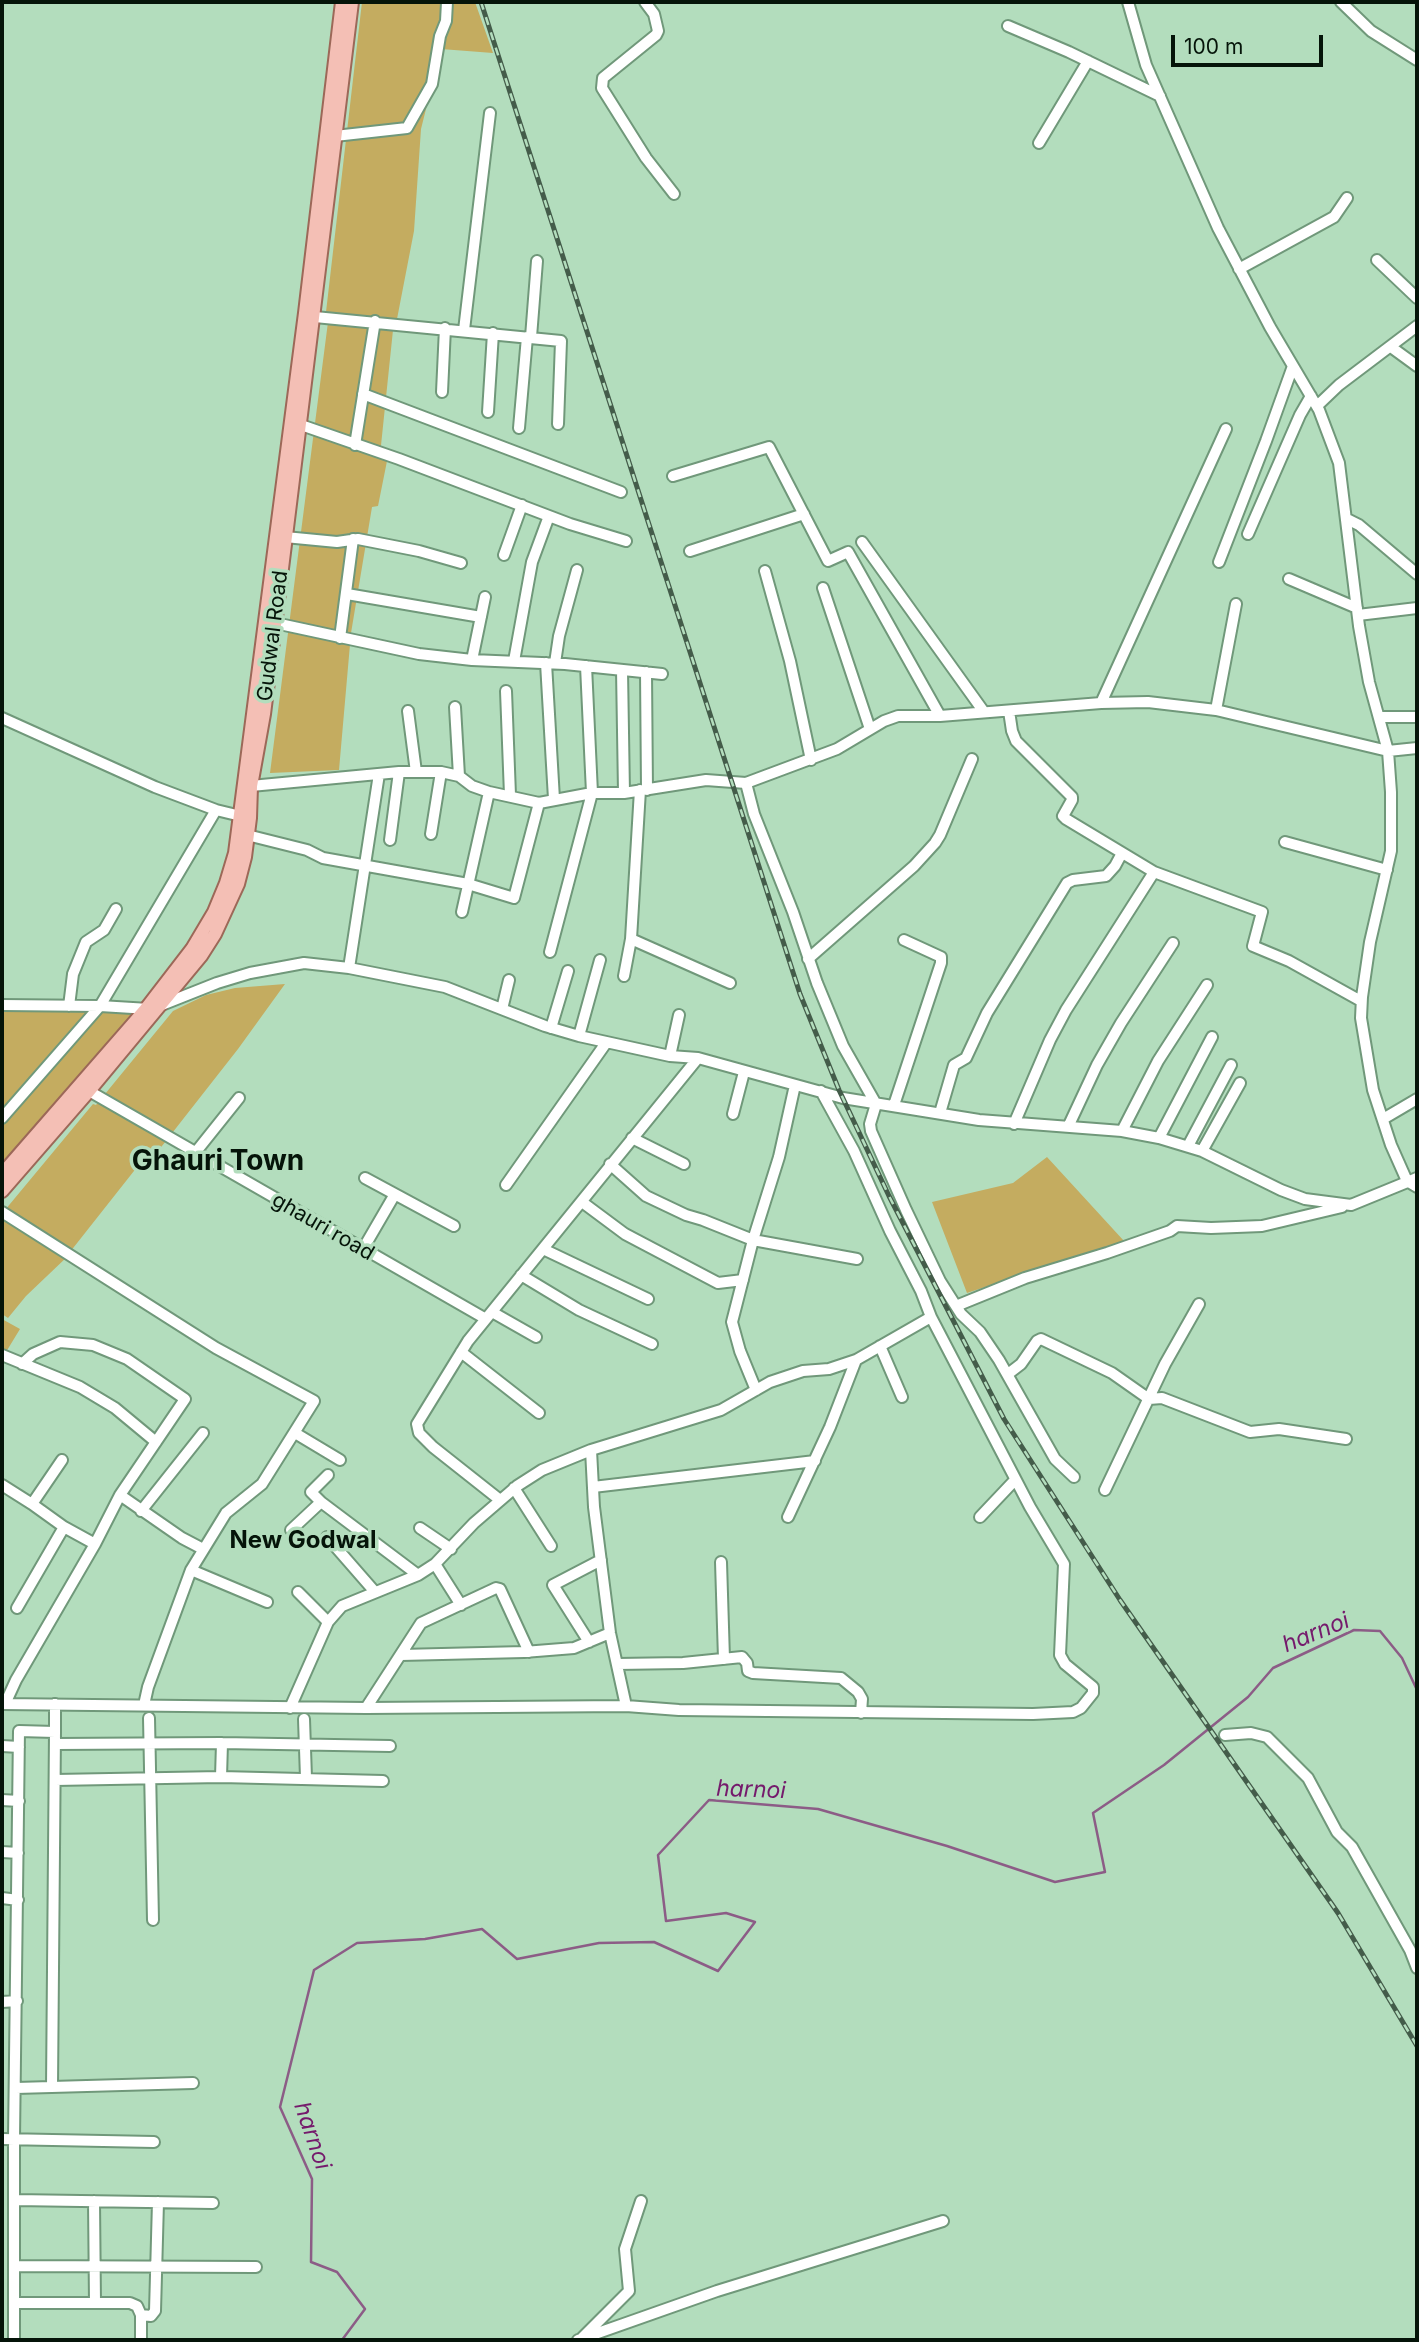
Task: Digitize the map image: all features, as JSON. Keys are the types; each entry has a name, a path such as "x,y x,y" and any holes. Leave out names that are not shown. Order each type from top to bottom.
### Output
{"main road":[{"name":"Gudwal Road","path":"2,1174 201,956 229,908 238,884 245,857 245,817 342,2"},
{"name":"Gudwal Road","path":"2,1191 89,1091 152,1009 214,912 226,883 245,817 264,714 352,2"}],"street":[{"path":"335,136 407,128 432,84 440,36 446,21 447,2"},
{"path":"645,2 654,14 658,31 656,35 603,78 601,88 646,158 674,194"},
{"path":"956,1306 1025,1278 1107,1253 1170,1231 1177,1226 1262,1226 1351,1205 1414,1182 1398,1163 1373,1090 1365,1052 1362,1001 1370,942 1391,852 1388,751 1369,682 1357,611 1339,463 1314,401 1218,228 1146,65 1128,2"},
{"path":"1340,2 1371,31 1417,60"},
{"path":"1008,26 1160,96"},
{"path":"1039,143 1088,61"},
{"path":"464,330 490,113"},
{"path":"1239,269 1334,217 1347,198"},
{"path":"1377,260 1417,298"},
{"path":"519,428 537,261"},
{"path":"315,317 561,341 558,424"},
{"path":"355,445 375,321"},
{"path":"1248,534 1300,415 1314,401 1417,326"},
{"path":"442,392 444,328"},
{"path":"488,412 492,333"},
{"path":"1391,347 1417,366"},
{"path":"1219,562 1293,366"},
{"path":"363,394 621,492"},
{"path":"301,425 549,516 626,541"},
{"path":"1101,703 1226,429"},
{"path":"673,476 769,447 828,561 848,552 940,716"},
{"path":"504,555 522,505"},
{"path":"690,551 804,514"},
{"path":"514,661 532,562 549,516"},
{"path":"1347,519 1359,525 1416,571"},
{"path":"285,537 337,542 354,539 419,551 461,563"},
{"path":"340,638 354,539"},
{"path":"862,542 984,712"},
{"path":"554,799 551,663 577,570"},
{"path":"765,571 790,661 811,760"},
{"path":"1289,579 1357,611 1417,608"},
{"path":"822,588 870,729"},
{"path":"347,594 481,617"},
{"path":"472,660 485,597"},
{"path":"1216,710 1236,604"},
{"path":"275,623 419,654 662,674"},
{"path":"550,952 592,793 586,666"},
{"path":"622,670 624,793"},
{"path":"624,976 631,939 643,790 646,672"},
{"path":"506,691 510,795"},
{"path":"251,786 399,772 442,772 458,776 472,786 489,792 539,803 592,793 624,793 706,780 746,783 837,750 870,729 898,716 940,716 1101,703 1148,702 1216,710 1388,751 1417,748"},
{"path":"455,706 458,776"},
{"path":"408,711 416,772"},
{"path":"1009,711 1016,741 1072,797 1063,816 1066,819 1154,872 1262,912 1253,946 1289,961 1362,1001"},
{"path":"1379,717 1417,717"},
{"path":"2,718 155,787 216,810 245,817"},
{"path":"808,959 914,866 935,843 972,759"},
{"path":"390,840 399,772"},
{"path":"431,834 442,772"},
{"path":"349,968 379,774"},
{"path":"746,783 754,814 843,1046 876,1104 870,1124 871,1131 934,1269 956,1306 980,1332 1009,1374 1055,1459 1074,1477"},
{"path":"462,912 489,792"},
{"path":"247,835 307,850 323,858 468,884 514,898 539,803"},
{"path":"2,1118 100,1006 216,810"},
{"path":"1285,842 1387,870"},
{"path":"940,1113 954,1065 966,1058 987,1013 1067,883 1106,876 1122,853"},
{"path":"1014,1124 1050,1040 1066,1010 1154,872"},
{"path":"69,1006 73,974 86,942 104,930 116,909"},
{"path":"631,939 730,983"},
{"path":"894,1105 941,963 941,957 904,940"},
{"path":"1068,1127 1115,1033 1173,943"},
{"path":"579,1036 600,960"},
{"path":"2,1005 152,1009 250,973 304,964 349,968 445,987 551,1028 579,1036 670,1056 698,1058 843,1098 1014,1124 1122,1131 1158,1138 1202,1151 1305,1199 1351,1205"},
{"path":"551,1028 568,971"},
{"path":"502,1009 509,980"},
{"path":"1122,1131 1158,1061 1207,985"},
{"path":"670,1056 679,1015"},
{"path":"1158,1138 1212,1037"},
{"path":"506,1185 606,1043"},
{"path":"500,1500 419,1433 417,1424 461,1352 698,1058"},
{"path":"1188,1146 1231,1065"},
{"path":"733,1114 744,1072"},
{"path":"1202,1151 1240,1083"},
{"path":"756,1390 734,1332 734,1309 779,1157 795,1085"},
{"name":"ghauri road","path":"89,1091 363,1249 489,1316 536,1337"},
{"path":"22,1364 33,1354 60,1342 93,1345 127,1359 185,1399 120,1495 4,1704 290,1708 626,1706 679,1710 861,1713 1073,1712 1088,1702 1093,1687 1065,1664 1060,1655 1065,1564 1016,1480 931,1317 854,1151 821,1091"},
{"path":"195,1153 239,1098"},
{"path":"1382,1119 1417,1099"},
{"path":"632,1138 684,1164"},
{"path":"610,1164 646,1196 686,1215 753,1240 857,1259"},
{"path":"365,1178 453,1226"},
{"path":"363,1249 395,1194"},
{"path":"582,1202 625,1234 718,1283 743,1280"},
{"path":"2,1212 216,1348 314,1401 262,1484 226,1513 191,1570 148,1686 144,1705"},
{"path":"543,1249 648,1299"},
{"path":"521,1276 579,1310 652,1344"},
{"path":"1105,1490 1199,1304"},
{"path":"290,1708 328,1622 342,1606 418,1575 435,1564 500,1500 542,1470 592,1450 722,1410 770,1382 803,1371 829,1369 856,1360 931,1317"},
{"path":"1009,1374 1021,1364 1041,1339 1112,1373 1149,1399 1162,1398 1250,1432 1279,1429 1346,1439"},
{"path":"880,1346 902,1397"},
{"path":"461,1352 539,1413"},
{"path":"2,1355 80,1387 114,1408 156,1442"},
{"path":"788,1517 815,1461 856,1360"},
{"path":"141,1511 204,1433"},
{"path":"295,1433 340,1460"},
{"path":"592,1450 593,1487 610,1633 626,1706"},
{"path":"33,1504 62,1460"},
{"path":"593,1487 815,1461"},
{"path":"328,1475 311,1492 418,1575"},
{"path":"980,1517 1016,1480"},
{"path":"514,1488 551,1546"},
{"path":"4,1490 33,1504 64,1527 95,1544"},
{"path":"120,1495 203,1549"},
{"path":"292,1530 321,1502"},
{"path":"17,1608 64,1527"},
{"path":"420,1528 451,1549"},
{"path":"327,1537 375,1592"},
{"path":"589,1642 553,1585 601,1560"},
{"path":"721,1562 724,1659"},
{"path":"435,1564 461,1605"},
{"path":"191,1570 267,1602"},
{"path":"366,1708 421,1623 496,1588 500,1589 529,1652"},
{"path":"298,1592 328,1622"},
{"path":"401,1655 529,1652 574,1648 610,1633"},
{"path":"617,1664 745,1658 748,1671 753,1673 841,1678 858,1692 862,1699 861,1713"},
{"path":"52,2087 55,1704"},
{"path":"149,1718 153,1920"},
{"path":"304,1719 306,1778"},
{"path":"14,2340 19,1731 55,1732"},
{"path":"1225,1735 1251,1733 1266,1737 1308,1778 1337,1832 1352,1847 1410,1950 1417,1968"},
{"path":"221,1777 222,1743"},
{"path":"55,1744 390,1746"},
{"path":"2,1746 19,1746"},
{"path":"55,1780 221,1777 383,1781"},
{"path":"2,1800 19,1801"},
{"path":"2,1852 18,1853"},
{"path":"2,1898 18,1899"},
{"path":"2,2001 17,2001"},
{"path":"2,2054 16,2054"},
{"path":"16,2088 193,2083"},
{"path":"2,2139 154,2142"},
{"path":"15,2200 213,2203"},
{"path":"579,2340 629,2291 625,2249 641,2201"},
{"path":"94,2202 95,2303"},
{"path":"141,2315 151,2316 155,2311 158,2202"},
{"path":"579,2340 717,2291 943,2221"},
{"path":"2,2250 15,2250"},
{"path":"15,2266 256,2267"},
{"path":"2,2282 15,2282"},
{"path":"2,2315 15,2309 130,2303 137,2306 141,2315 141,2340"}],"shaded area":[{"path":"362,2 475,2 493,53 441,49 421,129 414,231 397,319 326,312"},
{"path":"328,322 393,330 380,455 387,461 378,506 372,507 351,633 339,770 270,773"},
{"path":"285,984 151,1160 145,1157 70,1252 5,1210 173,1011 206,995 235,988"},
{"path":"2,1005 130,1008 132,1014 2,1167"},
{"path":"1047,1157 1124,1241 967,1293 932,1202 1013,1183"},
{"path":"2,1215 68,1256 26,1296 8,1318 2,1314"},
{"path":"2,1319 20,1329 6,1352 2,1351"}],"waterway":[{"name":"harnoi","path":"342,2340 365,2309 337,2272 311,2262 312,2179 280,2107 314,1970 357,1943 425,1939 482,1929 517,1959 599,1943 654,1942 718,1971 755,1922 726,1913 666,1921 658,1855 709,1800 818,1809 947,1846 1055,1882 1105,1872 1093,1813 1164,1765 1248,1697 1273,1668 1354,1630 1380,1631 1402,1658 1417,1690"}],"railway":[{"path":"481,2 800,994 839,1090 889,1196 1004,1419 1120,1600 1338,1913 1417,2046"}],"district":[{"name":"Ghauri Town","path":"218,1162"},
{"name":"New Godwal","path":"303,1541"}]}
